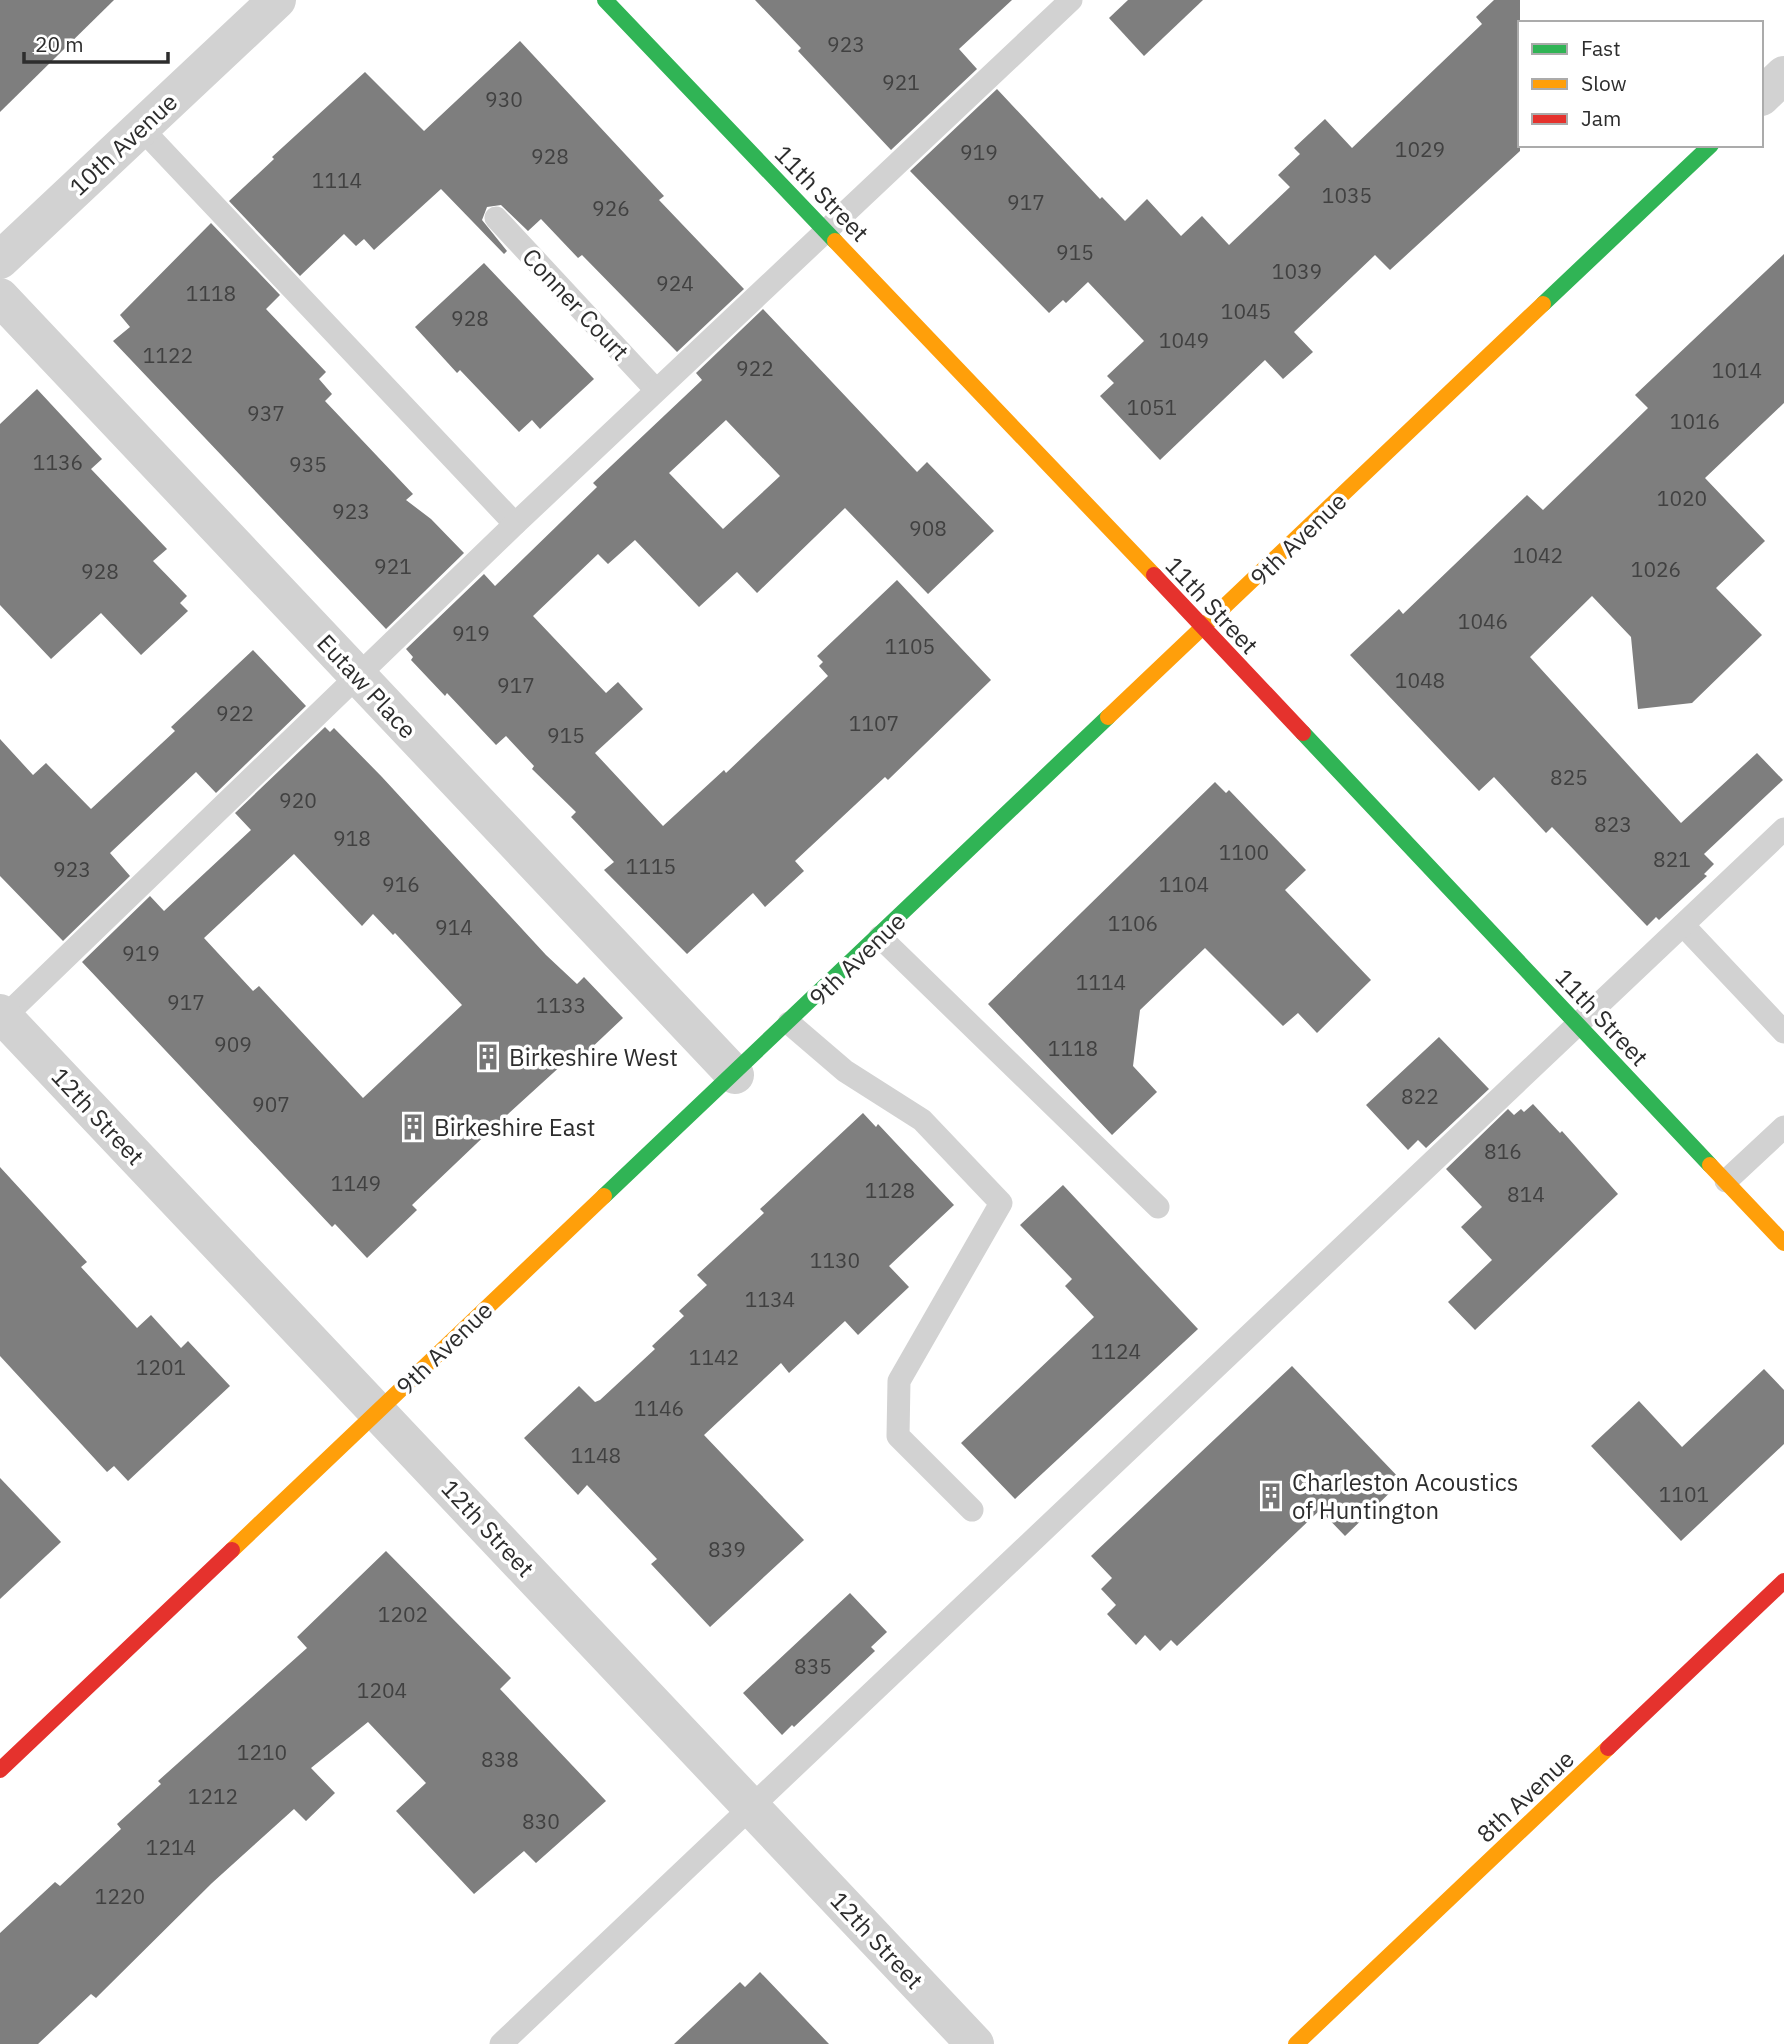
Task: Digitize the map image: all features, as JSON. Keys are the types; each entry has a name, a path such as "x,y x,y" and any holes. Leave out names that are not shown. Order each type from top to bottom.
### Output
{"street":[{"name":"10th Avenue","path":"4,247 141,128 277,0"},
{"name":"11th Street","path":"605,0 1784,1243"},
{"path":"1763,95 1784,75"},
{"name":"9th Avenue","path":"0,1770 735,1075 1709,147"},
{"name":"Eutaw Place","path":"7,305 735,1075"},
{"name":"12th Street","path":"1,1017 378,1411 975,2044"},
{"name":"8th Avenue","path":"1296,2044 1784,1581"}],"lane":[{"path":"1,1017 515,524 1071,0"},
{"path":"141,128 515,524"},
{"name":"Conner Court","path":"496,218 656,390"},
{"path":"501,2044 1784,830"},
{"path":"1683,925 1784,1032"},
{"path":"880,937 1158,1207"},
{"path":"789,1023 845,1071 922,1120 1001,1203 899,1381 898,1436 972,1510"},
{"path":"1726,1181 1784,1127"}],"building":[{"path":"0,0 114,0 0,112"},
{"path":"755,0 1012,0 959,49 977,69 891,150 798,51 801,48"},
{"path":"1128,0 1203,0 1144,56 1109,18"},
{"path":"1494,0 1520,0 1520,151 1390,270 1375,255 1294,332 1313,352 1283,379 1265,360 1160,460 1100,396 1114,383 1107,376 1144,341 1088,282 1066,303 1063,300 1049,313 910,171 997,89 1100,199 1102,197 1125,221 1147,199 1181,236 1202,216 1229,245 1290,187 1278,175 1300,154 1294,148 1325,119 1352,148 1482,24 1476,17"},
{"path":"520,41 664,196 659,200 744,289 677,352 582,255 578,258 541,219 528,231 501,205 487,207 482,220 507,251 504,254 441,189 374,250 364,239 356,246 344,234 300,276 229,201 274,159 272,157 365,72 424,131"},
{"path":"211,223 280,295 266,309 326,372 319,379 332,394 325,401 413,494 406,500 431,519 464,553 386,629 113,341 130,327 120,315"},
{"path":"1784,254 1784,403 1705,478 1765,541 1716,588 1762,635 1692,703 1638,709 1631,637 1592,596 1530,657 1681,823 1757,753 1783,780 1704,854 1714,864 1704,874 1707,876 1659,920 1656,917 1647,926 1552,827 1546,833 1494,777 1479,791 1350,655 1399,609 1403,614 1527,495 1543,510 1648,408 1635,395"},
{"path":"484,263 594,379 540,429 532,420 519,432 460,370 457,373 415,327"},
{"path":"763,309 917,472 927,462 994,531 928,594 845,508 757,593 737,572 699,607 635,540 608,564 598,554 533,616 606,693 618,682 643,709 595,753 663,826 724,770 726,773 828,676 819,666 823,662 817,656 897,580 991,680 888,780 885,777 795,861 804,871 765,907 753,893 687,954 604,870 614,862 571,817 576,812 532,769 534,766 506,736 496,745 447,693 445,696 411,660 413,657 406,649 484,574 495,586 597,487 593,483 702,380 696,373","holes":["726,420 780,476 723,529 669,473"]},
{"path":"37,389 102,459 91,469 167,549 153,561 187,596 180,603 188,611 141,655 101,613 51,659 0,605 0,424"},
{"path":"253,650 306,706 216,793 196,772 110,853 130,876 63,941 0,876 0,739 33,775 46,763 91,809 175,731 171,727"},
{"path":"325,727 330,732 334,728 546,955 577,984 584,977 623,1018 569,1069 564,1063 497,1124 412,1205 417,1210 367,1258 335,1224 332,1227 82,962 150,896 164,911 251,830 235,813","holes":["294,854 362,926 373,914 393,935 395,933 462,1005 363,1098 259,986 253,991 204,938"]},
{"path":"1215,782 1226,793 1229,790 1306,870 1285,890 1371,980 1317,1033 1298,1013 1283,1026 1205,948 1140,1010 1133,1066 1157,1092 1112,1135 988,1004"},
{"path":"1439,1037 1489,1089 1426,1148 1418,1140 1408,1150 1366,1105"},
{"path":"1533,1104 1560,1133 1562,1131 1618,1194 1475,1330 1448,1302 1492,1260 1461,1227 1482,1207 1446,1169 1508,1109 1514,1115 1521,1109 1524,1112"},
{"path":"863,1113 876,1127 878,1124 954,1205 889,1266 909,1287 858,1335 845,1321 789,1373 781,1363 704,1435 804,1540 710,1627 651,1564 657,1559 587,1485 578,1495 524,1438 579,1386 595,1402 600,1400 655,1349 652,1346 684,1316 679,1311 707,1285 697,1275 764,1213 760,1209"},
{"path":"0,1167 87,1262 81,1267 137,1328 151,1315 181,1348 188,1341 230,1386 128,1481 114,1466 107,1472 0,1356"},
{"path":"1063,1185 1198,1329 1015,1499 961,1443 1094,1317 1065,1286 1072,1279 1020,1225"},
{"name":"Charleston Acoustics of Huntington","path":"1292,1366 1402,1481 1345,1536 1320,1510 1177,1646 1171,1640 1160,1651 1145,1635 1136,1645 1107,1614 1116,1605 1101,1589 1112,1578 1091,1556"},
{"path":"1764,1369 1784,1390 1784,1444 1681,1541 1591,1446 1639,1401 1682,1447"},
{"path":"0,1478 61,1542 0,1599"},
{"path":"386,1551 511,1678 500,1689 606,1801 536,1863 524,1851 474,1894 396,1811 426,1783 368,1722 311,1768 335,1793 306,1821 294,1809 212,1883 96,1998 91,1994 38,2044 0,2044 0,1933 55,1882 60,1886 121,1829 117,1824 161,1784 158,1781 307,1648 297,1637"},
{"path":"850,1593 887,1632 871,1647 875,1651 794,1727 792,1725 782,1735 743,1693"},
{"path":"760,1972 829,2044 674,2044 740,1982 745,1987"}],"traffic: fast":[{"path":"605,0 835,241"},
{"path":"1543,304 1709,147"},
{"path":"604,1196 1108,717"},
{"path":"1303,733 1710,1165"}],"traffic: slow":[{"path":"835,241 1154,575"},
{"path":"1108,717 1543,304"},
{"path":"1710,1165 1784,1243"},
{"path":"232,1550 604,1196"},
{"path":"1296,2044 1608,1748"}],"traffic: jam":[{"path":"1154,575 1303,733"},
{"path":"0,1770 232,1550"},
{"path":"1608,1748 1784,1581"}],"place":[{"name":"Birkeshire West","path":"488,1057"},
{"name":"Birkeshire East","path":"413,1127"},
{"name":"Charleston Acoustics of Huntington","path":"1271,1496"}]}
